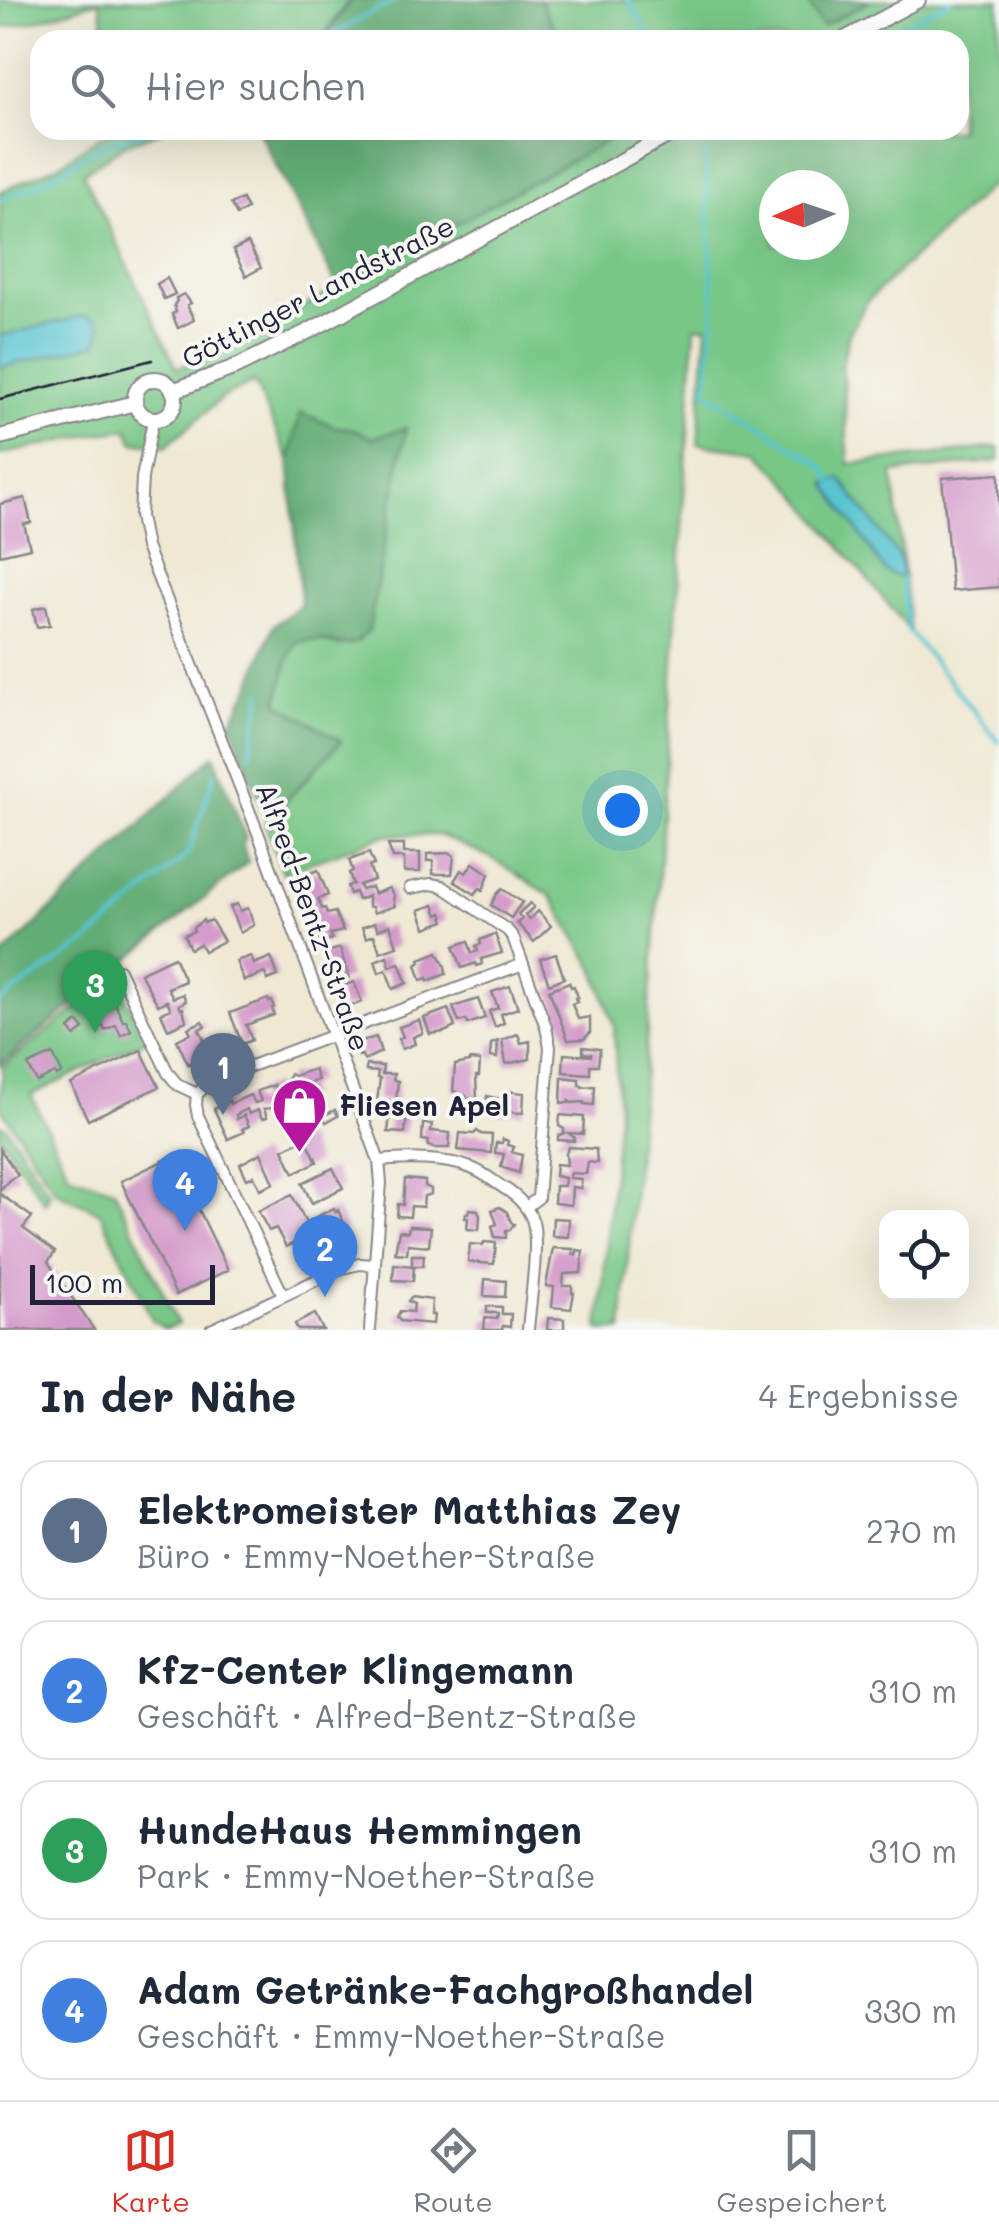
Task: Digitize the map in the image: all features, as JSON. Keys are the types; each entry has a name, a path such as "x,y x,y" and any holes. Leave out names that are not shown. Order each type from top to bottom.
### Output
{"street":[{"path":"862,30 918,0"},
{"name":"Göttinger Landstraße","path":"174,391 238,366 310,330 660,140"},
{"path":"152,379 165,382 174,391 176,399 169,414 162,418 144,416 135,403 140,385 152,379"},
{"path":"0,437 135,403"},
{"name":"Alfred-Bentz-Straße","path":"153,420 142,478 140,516 146,548 260,838 379,1161 381,1182 370,1330"},
{"path":"410,888 442,886 507,930 546,1027 550,1047 538,1198 526,1208"},
{"path":"283,1296 198,1116 196,1105 202,1087 523,964"},
{"path":"119,970 168,1073 178,1085 198,1094"},
{"path":"379,1161 397,1159 465,1166 514,1194 526,1208 534,1240 528,1330"},
{"path":"211,1330 342,1268 374,1265"}],"green space":[{"path":"0,0 349,0 327,30 105,30 99,1 0,28"},
{"path":"351,0 540,0 555,30 330,30"},
{"path":"540,0 806,0 823,26 872,0 999,0 999,178 868,300 849,334 842,364 849,464 999,447 999,461 893,473 910,631 759,452 698,444 707,326 695,327 655,937 622,1330 599,1330 618,1113 614,1025 595,970 551,896 490,857 439,835 385,835 283,873 265,824 341,741 278,703 296,642 321,640 338,646 359,641 405,429 372,438 301,413 289,460 254,382 223,397 166,446 133,442 128,429 0,455 0,192 61,164 94,140 137,140 83,173 177,368 228,348 607,140 969,140 969,30 555,30"},
{"path":"806,0 872,0 822,26"},
{"path":"263,140 608,140 339,289"},
{"path":"300,413 372,438 406,428 369,630 347,645 319,640 296,642 278,703 341,741 267,821 231,722 250,687 273,626 301,605 289,460"},
{"path":"214,755 246,838 242,843 248,862 0,1065 0,958"},
{"path":"116,977 146,1040 31,1095 69,1174 114,1189 178,1324 165,1329 153,1321 101,1214 55,1190 0,1107 3,1067"},
{"path":"0,1125 6,1127 50,1194 45,1203 3,1140 0,1141"}],"water":[{"path":"87,315 97,320 101,328 98,343 0,368 0,336"},
{"path":"840,478 900,558 902,579 885,571 826,484"}],"building":[{"path":"242,199 247,209 237,215 231,204"},
{"path":"248,243 261,268 246,276 233,250"},
{"path":"167,278 175,294 164,299 157,284"},
{"path":"184,294 191,303 187,305 194,320 178,328 172,314 176,312 176,298"},
{"path":"999,474 999,587 952,591 942,478"},
{"path":"25,498 31,523 24,524 30,548 0,555 0,504"},
{"path":"46,606 50,625 37,627 33,609"},
{"path":"388,845 404,845 404,853 420,853 420,872 404,872 404,858 393,858"},
{"path":"369,853 374,880 359,885 361,890 371,887 374,894 389,888 395,906 374,913 368,906 368,896 358,900 347,886 353,884 349,860"},
{"path":"427,854 454,856 452,874 433,874 433,861 427,861"},
{"path":"473,863 489,874 483,890 480,888 475,894 454,881 461,870 466,873"},
{"path":"318,870 328,895 318,899 322,909 327,914 335,912 343,931 330,934 332,939 321,943 298,878"},
{"path":"502,889 522,902 511,918 491,905"},
{"path":"530,903 534,907 525,915 529,920 538,911 551,926 534,942 517,923 522,919 518,914"},
{"path":"237,904 240,911 248,908 254,925 240,933 230,907"},
{"path":"434,905 445,921 426,928 419,910"},
{"path":"203,920 211,920 224,941 204,951 200,944 190,949 184,935 194,931"},
{"path":"375,923 378,930 390,925 397,946 380,952 374,935 366,938 362,927"},
{"path":"495,934 502,953 481,959 482,964 477,966 476,963 462,968 454,946 468,941 472,953 478,951 480,940"},
{"path":"340,948 349,978 333,983 322,954"},
{"path":"438,952 446,974 421,980 416,965 420,959"},
{"path":"556,954 564,978 549,984 540,959"},
{"path":"251,956 254,964 271,957 278,976 267,980 265,973 244,981 236,961"},
{"path":"387,956 390,967 399,963 407,983 393,989 386,970 379,973 375,961"},
{"path":"174,957 185,981 168,988 173,998 183,994 186,1001 179,1005 186,1021 168,1029 161,1013 171,1009 167,1001 158,1005 140,973"},
{"path":"354,982 362,1002 343,1009 337,994 341,993 339,987"},
{"path":"569,982 578,997 572,1004 578,1019 590,1017 590,1033 584,1039 568,1040 549,990"},
{"path":"510,986 518,1008 501,1014 504,1023 495,1027 489,1011 498,1008 492,992"},
{"path":"113,999 131,1030 121,1035 116,1025 105,1030 94,1008"},
{"path":"268,999 272,1001 274,1015 246,1025 252,1040 242,1044 230,1013"},
{"path":"478,999 485,1018 468,1024 466,1020 459,1022 453,1007"},
{"path":"448,1009 455,1027 430,1034 424,1018"},
{"path":"419,1020 423,1033 413,1037 415,1044 402,1049 399,1027"},
{"path":"203,1021 205,1026 199,1029 208,1047 200,1050 204,1057 188,1064 177,1040 191,1033 188,1028"},
{"path":"78,1022 84,1029 75,1036 69,1029"},
{"path":"518,1034 521,1043 530,1041 530,1059 506,1064 502,1040"},
{"path":"376,1037 381,1052 364,1060 359,1056 358,1042"},
{"path":"498,1041 497,1058 490,1057 491,1044"},
{"path":"583,1047 600,1049 598,1065 590,1065 590,1074 563,1072 564,1054 591,1056 583,1053"},
{"path":"141,1050 159,1087 88,1120 71,1084"},
{"path":"53,1054 62,1073 37,1082 28,1065"},
{"path":"480,1061 477,1099 453,1091 455,1065"},
{"path":"366,1065 383,1066 382,1074 394,1074 393,1080 398,1081 396,1100 377,1101 378,1072 366,1071"},
{"path":"314,1069 318,1080 310,1083 309,1097 287,1104 282,1090 293,1086 287,1080 290,1074"},
{"path":"562,1077 579,1079 582,1087 595,1086 594,1105 561,1103"},
{"path":"274,1085 281,1103 264,1109 267,1117 262,1119 258,1110 249,1114 247,1109 236,1115 237,1119 244,1115 249,1126 228,1139 214,1109 250,1095 255,1103 261,1101 257,1091"},
{"path":"506,1091 524,1093 523,1113 486,1112 487,1096 505,1100"},
{"path":"400,1108 416,1109 416,1116 407,1115 405,1133 388,1132 390,1114 399,1114"},
{"path":"335,1110 338,1116 326,1122 323,1116"},
{"path":"560,1115 584,1117 583,1134 568,1133 574,1141 558,1140 564,1133 559,1126"},
{"path":"423,1124 432,1124 431,1131 450,1133 449,1148 428,1146 429,1141 422,1140"},
{"path":"477,1131 492,1135 491,1153 458,1150 460,1133"},
{"name":"Fliesen Apel","path":"306,1138 317,1162 294,1173 283,1149"},
{"path":"503,1139 514,1147 512,1152 522,1155 519,1173 501,1167 504,1154 495,1153 496,1143"},
{"path":"569,1147 596,1149 597,1163 588,1162 586,1174 571,1173 569,1178 581,1179 581,1188 572,1187 571,1205 554,1203 555,1186 564,1186 565,1178 555,1176 556,1164 567,1165"},
{"path":"0,1149 18,1175 0,1190"},
{"path":"261,1153 274,1183 260,1189 254,1176 247,1179 240,1164"},
{"path":"173,1156 228,1270 176,1295 121,1181"},
{"path":"333,1168 343,1188 312,1203 302,1183"},
{"path":"405,1179 425,1181 431,1189 431,1194 424,1196 423,1207 411,1206 410,1217 397,1216 398,1204 403,1205"},
{"path":"0,1194 32,1217 23,1228 55,1252 48,1262 94,1330 0,1330"},
{"path":"292,1195 312,1235 286,1247 276,1228 269,1231 258,1211"},
{"path":"500,1207 514,1224 506,1231 506,1238 495,1237 492,1226 497,1224 492,1210"},
{"path":"334,1208 346,1228 327,1240 316,1217"},
{"path":"469,1209 478,1210 479,1230 467,1229 465,1218"},
{"path":"553,1218 569,1219 568,1237 552,1236"},
{"path":"409,1226 431,1227 429,1246 408,1244 407,1254 395,1253 399,1231 408,1232"},
{"path":"496,1243 494,1264 468,1262 470,1244"},
{"path":"553,1248 573,1249 576,1255 577,1250 583,1251 581,1273 564,1274 563,1286 572,1286 574,1293 571,1309 552,1307 554,1287 546,1286"},
{"path":"412,1255 424,1255 423,1266 412,1266"},
{"path":"394,1264 414,1266 413,1281 393,1280"},
{"path":"485,1279 506,1281 505,1297 484,1296"},
{"path":"411,1297 432,1300 433,1324 400,1321 400,1311 413,1312 414,1304 408,1301"},
{"path":"487,1306 502,1307 502,1314 511,1314 510,1327 484,1330 485,1318 497,1319 498,1313 487,1313"},
{"path":"315,1314 323,1330 298,1330 295,1324"},
{"path":"548,1318 564,1319 564,1330 547,1330"}],"waterway":[{"path":"340,30 396,0"},
{"path":"628,0 645,30"},
{"path":"894,30 950,0"},
{"path":"0,200 35,186 103,145 119,140"},
{"path":"704,140 714,308 706,391 823,466 832,482"},
{"path":"902,579 908,630 999,742"},
{"path":"250,754 262,692"},
{"path":"0,1001 88,941 188,854 215,773"}],"tram line":[{"path":"0,399 152,360"}],"place":[{"name":"HundeHaus Hemmingen","path":"95,1033"},
{"name":"Elektromeister Matthias Zey","path":"223,1115"},
{"name":"Fliesen Apel","path":"300,1155"},
{"name":"Adam Getränke-Fachgroßhandel","path":"185,1231"},
{"name":"Kfz-Center Klingemann","path":"325,1297"}]}
